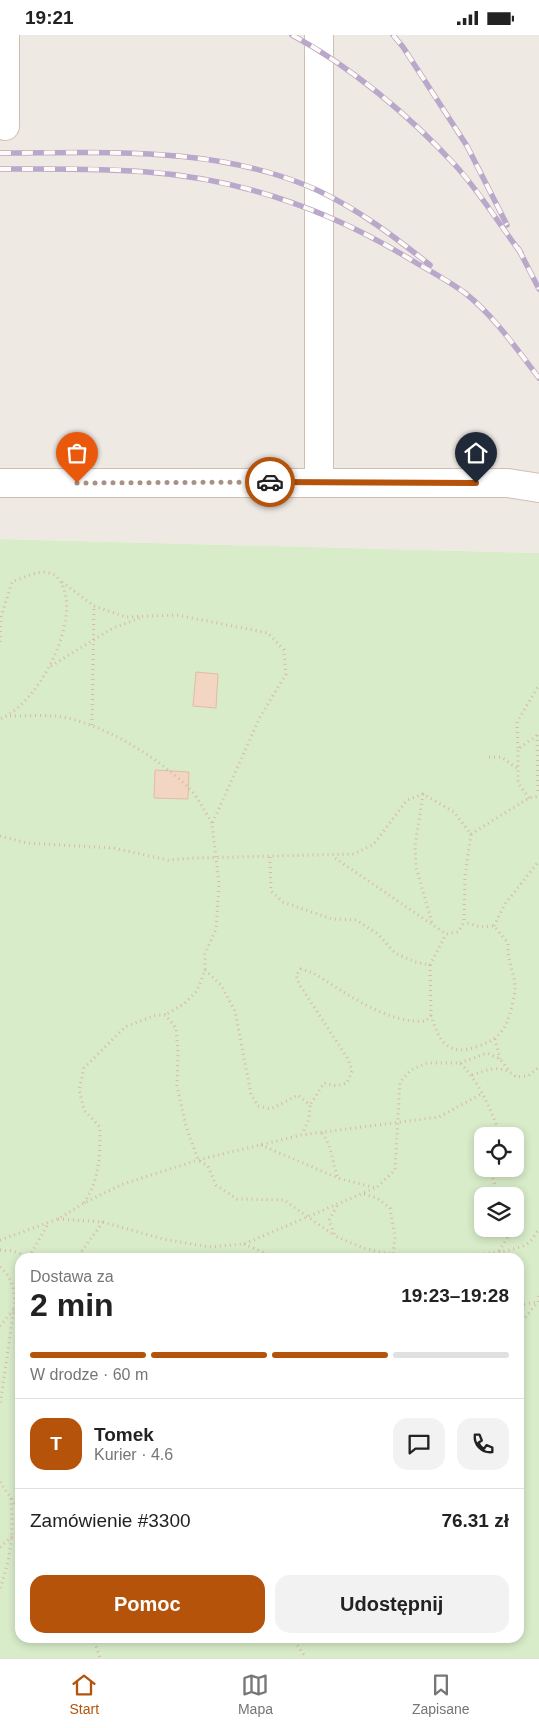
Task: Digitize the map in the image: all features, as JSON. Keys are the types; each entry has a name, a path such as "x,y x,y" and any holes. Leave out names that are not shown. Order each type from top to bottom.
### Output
{"lane":[{"path":"5,35 5,126"},
{"path":"319,35 319,481"},
{"path":"0,483 319,481 508,483 539,488"}],"path":[{"path":"0,641 1,617 12,582 30,575 50,573 94,606 126,617 177,615 268,633 284,650 286,675 260,717 212,824"},
{"path":"9,716 25,699 56,657 64,633 68,603 62,582"},
{"path":"92,725 95,639 94,606"},
{"path":"49,667 113,628 143,617"},
{"path":"529,798 518,783 517,722 539,685"},
{"path":"0,719 9,716 56,716 92,725 156,761 190,789 212,824 220,884 216,929 206,954 205,969 197,991 184,1005 165,1015 156,1015 126,1027 84,1068 80,1090 84,1110 100,1127 97,1178 92,1191 84,1203"},
{"path":"518,749 538,735"},
{"path":"471,834 529,798 539,795 538,735"},
{"path":"490,757 501,757 517,769"},
{"path":"423,795 415,847 416,867 432,924"},
{"path":"0,836 27,843 113,848 168,861 217,857 332,856 354,854 374,844 406,800 423,795 454,811 471,834 465,876 464,922 458,932 446,934 332,856"},
{"path":"270,857 271,891 284,902 332,919 356,920 378,934 395,953 415,962 430,965"},
{"path":"494,926 505,904 539,861"},
{"path":"464,922 480,927 494,926"},
{"path":"446,934 430,965 431,1015 436,1031 448,1047 463,1052 495,1039 507,1022 515,988 507,958 508,943 494,926"},
{"path":"205,969 221,985 235,1011 242,1058 251,1094 258,1106 271,1109 298,1095 310,1105"},
{"path":"302,1135 309,1119 310,1105 324,1083 336,1086 347,1083 352,1071 348,1059 299,984 296,975 301,969 313,973 396,1019 416,1022 426,1021 431,1015"},
{"path":"165,1015 176,1028 178,1052 177,1086 186,1126 198,1160 208,1166 216,1185 237,1199 284,1200 335,1236 370,1250 387,1253"},
{"path":"495,1039 500,1059 516,1077 528,1076 539,1067"},
{"path":"58,1219 103,1222 163,1239 209,1247 244,1244 364,1194 376,1188 395,1170 400,1082 411,1070 427,1063 460,1063 488,1053 500,1059"},
{"path":"460,1063 472,1075 483,1093 497,1127"},
{"path":"472,1075 495,1067 510,1072"},
{"path":"0,1240 58,1219 84,1203 123,1184 198,1160 302,1135 439,1117 483,1093"},
{"path":"322,1132 330,1143 332,1164 338,1178"},
{"path":"261,1144 338,1178 376,1188"},
{"path":"364,1194 376,1198 390,1208 395,1237 393,1253"},
{"path":"335,1236 329,1220 337,1206"},
{"path":"80,1253 103,1222"},
{"path":"31,1253 48,1223"},
{"path":"477,1253 499,1251 528,1244 539,1229"},
{"path":"499,1251 507,1237"},
{"path":"244,1244 265,1253"},
{"path":"0,1250 19,1253"},
{"path":"0,1267 8,1273 14,1289 11,1339 0,1405"},
{"path":"524,1319 538,1302 539,1295"},
{"path":"524,1304 538,1302"},
{"path":"0,1325 15,1308"},
{"path":"0,1483 15,1504"},
{"path":"0,1588 5,1574 13,1535 10,1498"},
{"path":"0,1547 13,1535"},
{"path":"95,1643 100,1658"},
{"path":"296,1643 306,1658"}],"shaded area":[{"path":"0,35 539,35 539,553 0,539"}],"green space":[{"path":"0,539 539,553 539,1658 0,1658"}],"building":[{"path":"196,672 218,674 216,708 193,706"},
{"path":"155,770 189,772 188,799 154,798"}],"railway":[{"path":"292,35 336,61 419,128 464,175 521,253"},
{"path":"393,35 403,47 467,146 507,225"},
{"path":"0,153 81,152 162,155 242,166 281,176 334,198 404,244 430,265"},
{"path":"0,169 74,169 147,172 217,182 285,200 351,227 382,243 465,293 495,322 539,378"},
{"path":"518,248 539,289"}],"way so far":[{"path":"77,483 270,482"}],"route":[{"path":"270,482 476,483"}]}
